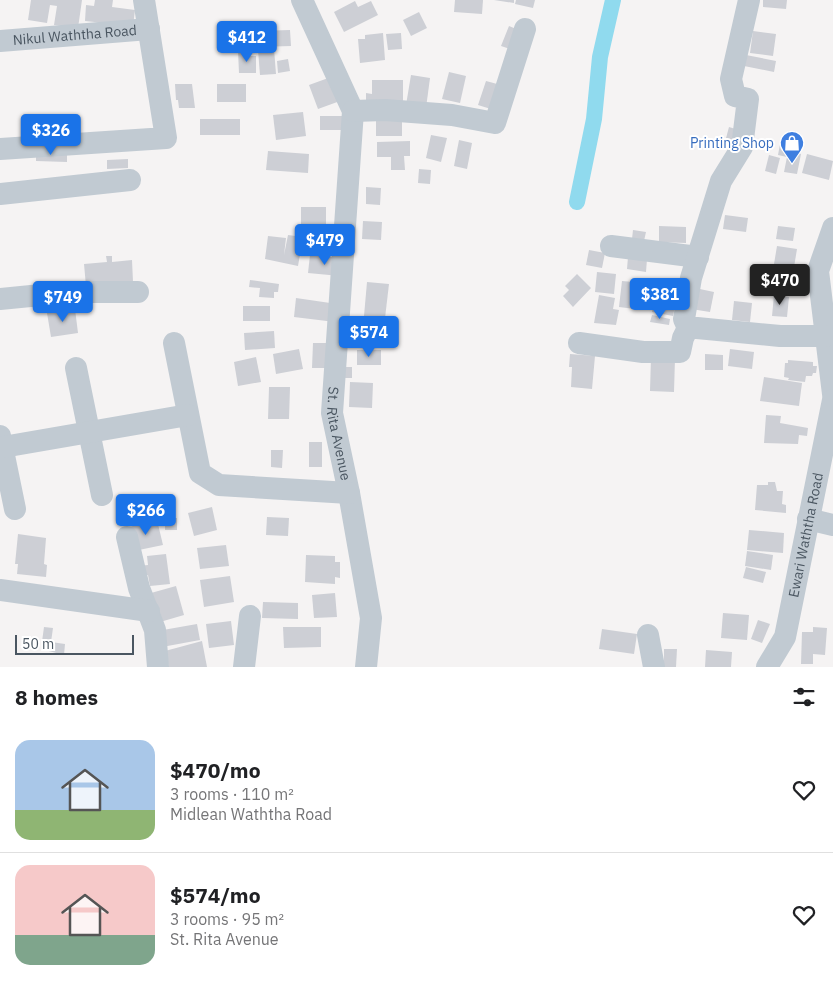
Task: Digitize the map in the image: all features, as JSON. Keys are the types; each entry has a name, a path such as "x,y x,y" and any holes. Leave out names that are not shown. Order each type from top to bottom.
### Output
{"street":[{"name":"Nikul Waththa Road","path":"0,149 166,138 144,0"},
{"name":"St. Rita Avenue","path":"302,0 353,111 332,413 349,493 371,618 366,667"},
{"path":"688,328 684,319 698,257 721,181 742,147 748,100 735,96 731,79 748,0"},
{"name":"Nikul Waththa Road","path":"0,41 149,29"},
{"path":"353,111 386,110 452,115 495,123 525,29"},
{"path":"0,194 130,180"},
{"path":"833,228 818,270 833,394"},
{"path":"611,246 698,257"},
{"path":"0,299 71,292 138,292"},
{"path":"688,328 780,336 825,336"},
{"path":"579,343 643,352 680,352 683,338 688,328"},
{"path":"174,343 200,473 219,485 349,493"},
{"path":"76,368 102,495"},
{"name":"Ewari Waththa Road","path":"767,667 785,637 833,400"},
{"path":"15,509 1,441 88,432 188,415"},
{"path":"808,519 833,525"},
{"path":"127,537 139,588 155,630 158,667"},
{"path":"0,590 149,611"},
{"path":"244,667 250,616"},
{"path":"648,635 654,667"}],"building":[{"path":"31,0 82,0 78,28 54,25 57,6 50,5 47,23 28,20"},
{"path":"95,0 113,0 112,7 135,10 133,26 85,21 86,5 94,6"},
{"path":"455,0 483,0 482,14 454,12"},
{"path":"494,0 514,0 514,3"},
{"path":"516,0 535,0 533,8 515,4"},
{"path":"763,0 787,0 786,9 763,7"},
{"path":"355,1 358,7 371,1 378,15 344,32 334,12"},
{"path":"419,12 427,28 411,36 403,20"},
{"path":"509,26 521,31 513,50 501,46"},
{"path":"290,30 291,46 258,47 258,31"},
{"path":"753,31 776,34 773,56 750,53"},
{"path":"383,33 385,60 360,63 358,39 365,39 365,35"},
{"path":"401,33 402,49 388,50 386,34"},
{"path":"274,49 276,74 260,75 258,50"},
{"path":"238,51 245,51 245,56 256,56 256,73 239,73"},
{"path":"746,55 776,61 774,72 744,66"},
{"path":"288,59 290,71 278,73 277,61"},
{"path":"449,72 466,76 460,103 442,99"},
{"path":"411,75 430,78 426,108 406,105"},
{"path":"331,77 340,101 318,109 309,85"},
{"path":"372,80 403,80 403,102 366,101 366,93 372,94"},
{"path":"486,81 501,85 494,110 478,105"},
{"path":"175,84 192,84 195,108 179,108 178,100 176,100"},
{"path":"217,84 246,84 246,102 217,102"},
{"path":"303,112 306,136 276,140 273,115"},
{"path":"320,116 346,116 346,130 320,130"},
{"path":"376,116 402,116 402,136 376,136"},
{"path":"200,119 240,119 240,135 200,135"},
{"path":"729,127 739,130 735,145 725,142"},
{"path":"431,135 447,138 441,162 426,158"},
{"path":"459,140 472,143 467,169 454,166"},
{"path":"410,141 410,156 404,156 405,170 391,170 391,157 377,157 377,142"},
{"name":"Printing Shop","path":"780,144 795,147 794,152 801,154 797,174 784,172 787,157 778,155"},
{"path":"36,151 67,152 67,162 36,161"},
{"path":"268,151 309,154 308,173 266,170"},
{"path":"807,154 833,161 829,180 802,173"},
{"path":"769,155 780,158 776,174 765,171"},
{"path":"128,159 128,168 107,169 107,160"},
{"path":"419,169 431,170 430,184 418,183"},
{"path":"366,187 381,188 380,205 366,204"},
{"path":"301,207 326,207 326,225 301,225"},
{"path":"725,215 748,218 746,232 723,229"},
{"path":"363,221 382,222 381,240 362,239"},
{"path":"659,226 686,227 686,243 659,242"},
{"path":"778,226 795,228 793,241 776,239"},
{"path":"633,230 646,232 644,241 632,239"},
{"path":"309,232 332,233 331,252 308,251"},
{"path":"288,235 303,237 298,266 265,259 268,236 286,238 284,255"},
{"path":"777,246 797,249 794,267 774,264"},
{"path":"589,250 605,253 602,268 586,265"},
{"path":"310,255 342,258 340,276 308,273"},
{"path":"106,256 112,256 112,262 132,260 133,282 86,286 84,264 107,262"},
{"path":"628,257 647,259 646,272 627,269"},
{"path":"775,268 806,269 805,280 774,278"},
{"path":"597,272 616,274 614,294 595,292"},
{"path":"577,274 591,288 573,307 563,296 569,290 565,286"},
{"path":"250,280 279,284 278,292 274,292 274,298 259,297 260,288 249,287"},
{"path":"622,281 646,283 643,310 619,307"},
{"path":"367,282 389,284 385,318 364,316"},
{"path":"658,283 679,287 673,316 652,312"},
{"path":"695,288 714,292 710,312 691,309"},
{"path":"599,295 615,298 613,309 619,310 616,325 594,323"},
{"path":"774,295 789,297 787,317 772,316"},
{"path":"296,298 337,304 335,322 294,317"},
{"path":"734,301 752,303 750,322 732,320"},
{"path":"243,306 270,306 270,321 243,321"},
{"path":"75,309 78,333 51,337 47,313"},
{"path":"652,315 670,319 669,325 650,322"},
{"path":"274,331 275,348 245,350 244,333"},
{"path":"372,337 373,348 354,348 354,338"},
{"path":"313,343 329,343 328,368 312,368"},
{"path":"299,349 303,369 276,374 273,354"},
{"path":"730,349 754,352 752,369 728,366"},
{"path":"357,350 381,350 381,365 357,365"},
{"path":"570,354 595,356 592,389 571,387 572,367 569,367"},
{"path":"705,354 723,355 723,370 705,370"},
{"path":"256,357 261,382 238,386 234,362"},
{"path":"651,357 675,358 674,392 650,391"},
{"path":"788,360 813,362 813,366 817,366 816,373 813,373 812,376 806,376 805,382 788,380 789,378 784,377 785,363 788,363"},
{"path":"345,367 352,367 352,378 345,378"},
{"path":"764,377 802,383 799,406 760,401"},
{"path":"350,382 373,383 372,408 349,407"},
{"path":"269,387 290,387 289,419 268,419"},
{"path":"766,415 781,416 780,423 808,428 807,436 799,435 798,444 764,443"},
{"path":"309,442 322,442 322,467 309,467"},
{"path":"271,450 283,450 282,468 271,467"},
{"path":"768,482 775,482 777,491 783,491 782,504 786,505 786,513 755,510 757,485 768,485"},
{"path":"212,507 217,530 194,536 188,513"},
{"path":"267,517 289,518 288,536 266,535"},
{"path":"165,518 177,518 177,530 165,530"},
{"path":"157,520 163,545 134,551 129,527"},
{"path":"749,530 784,533 783,553 747,550"},
{"path":"18,534 46,538 44,564 47,565 46,577 17,574 18,564 15,564"},
{"path":"226,545 229,566 200,569 197,548"},
{"path":"747,551 773,555 771,570 745,566"},
{"path":"166,554 170,584 150,586 148,575 139,576 138,566 148,565 147,556"},
{"path":"306,555 335,556 335,562 340,562 340,578 335,577 335,584 305,582"},
{"path":"746,567 766,572 763,583 743,578"},
{"path":"230,576 234,602 204,607 200,580"},
{"path":"176,586 184,615 160,622 151,593"},
{"path":"335,593 337,617 314,618 312,595"},
{"path":"263,602 298,603 298,619 262,618"},
{"path":"723,613 749,615 747,640 721,638"},
{"path":"758,620 770,624 762,643 751,639"},
{"path":"231,621 234,645 209,648 206,624"},
{"path":"197,624 200,640 162,647 146,633"},
{"path":"44,627 53,628 51,642 65,644 64,655 41,649"},
{"path":"283,627 321,627 321,647 284,648"},
{"path":"813,627 827,628 825,655 813,654 813,664 801,664 802,632 813,632"},
{"path":"602,629 637,634 634,654 599,649"},
{"path":"202,641 207,667 169,667 165,651"},
{"path":"664,649 677,649 676,667 664,667"},
{"path":"706,650 732,652 731,667 705,667"}],"waterway":[{"path":"577,202 594,119 600,57 613,0"}],"place":[{"name":"Printing Shop","path":"792,164"}]}
